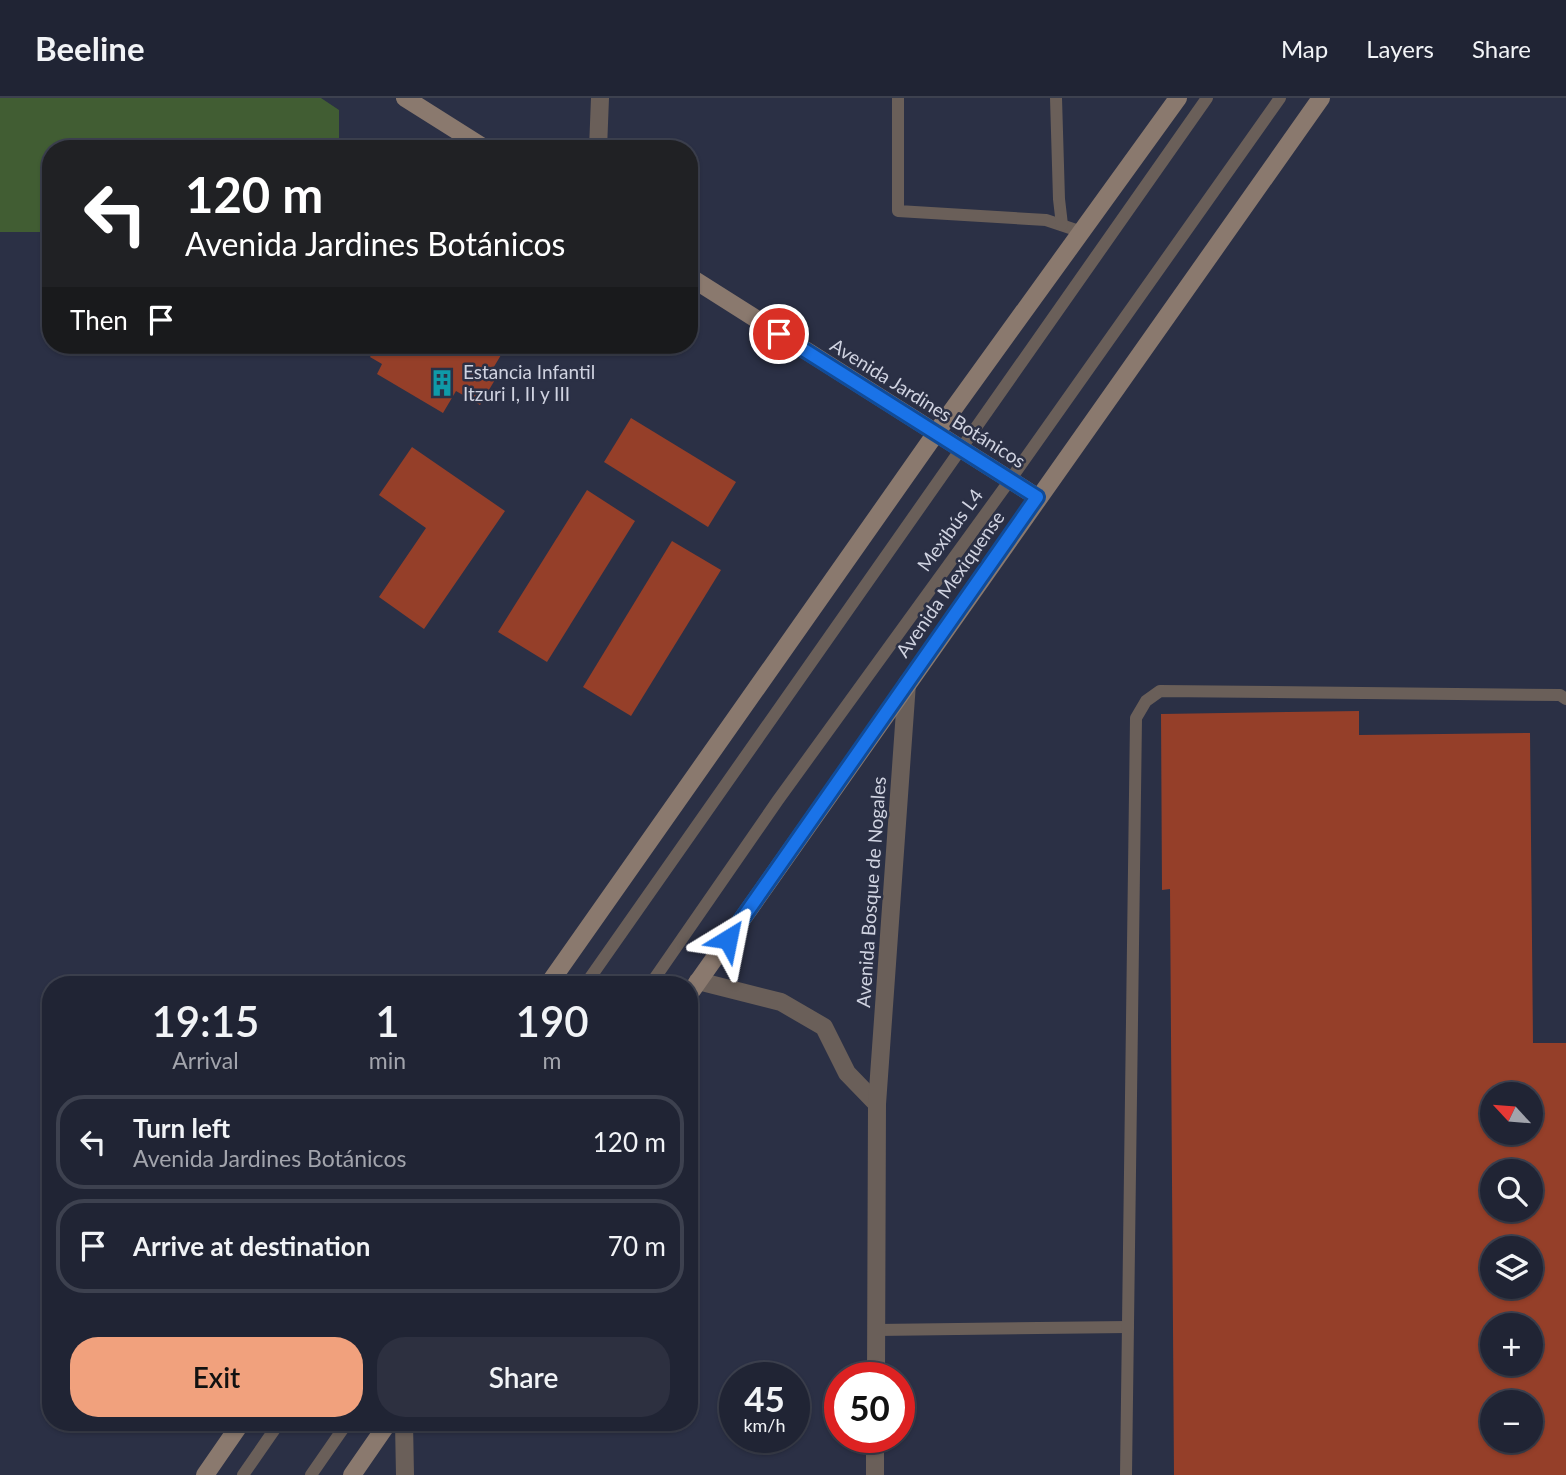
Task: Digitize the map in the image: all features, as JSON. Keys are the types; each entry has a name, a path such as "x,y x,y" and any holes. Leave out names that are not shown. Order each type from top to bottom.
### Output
{"main road":[{"path":"405,98 471,140"},
{"path":"554,976 936,433 1178,98"},
{"name":"Avenida Mexiquense","path":"698,981 1037,497 1321,98"},
{"name":"Avenida Jardines Botánicos","path":"698,282 1037,497"},
{"path":"205,1475 235,1431"},
{"path":"352,1475 382,1431"}],"street":[{"path":"598,140 600,98"},
{"name":"Avenida Bosque de Nogales","path":"876,1362 877,1104 907,683"},
{"path":"698,988 781,1003 824,1027 846,1073 877,1104"},
{"path":"404,1431 405,1475"},
{"path":"875,1453 875,1475"}],"lane":[{"path":"898,98 898,211 1028,219 1062,225 1082,232"},
{"path":"1056,98 1062,225"},
{"name":"Mexibús L4","path":"591,976 1207,98"},
{"name":"Mexibús L4","path":"656,976 778,800 1010,480 1280,98"},
{"path":"1126,1475 1136,718 1146,701 1160,691 1560,695 1566,699"},
{"path":"876,1330 1128,1327"},
{"path":"243,1475 273,1431"},
{"path":"311,1475 341,1431"}],"green space":[{"path":"0,98 321,98 339,110 339,140 42,140 42,232 0,232"}],"building":[{"name":"Estancia Infantil Itzuri I, II y III","path":"372,354 502,354 492,370 499,373 480,405 456,391 443,413 377,374 382,364 370,357"},
{"path":"631,418 736,482 708,527 604,462"},
{"path":"412,447 505,511 424,629 379,597 426,528 379,495"},
{"path":"587,490 635,521 547,662 498,632"},
{"path":"672,541 721,570 631,716 583,687"},
{"path":"1359,711 1359,735 1530,733 1533,1043 1566,1043 1566,1475 1174,1475 1170,889 1162,890 1161,714"}],"place":[{"name":"Estancia Infantil Itzuri I, II y III","path":"442,383"}],"route":[{"path":"728,939 1037,497 779,334"}]}
